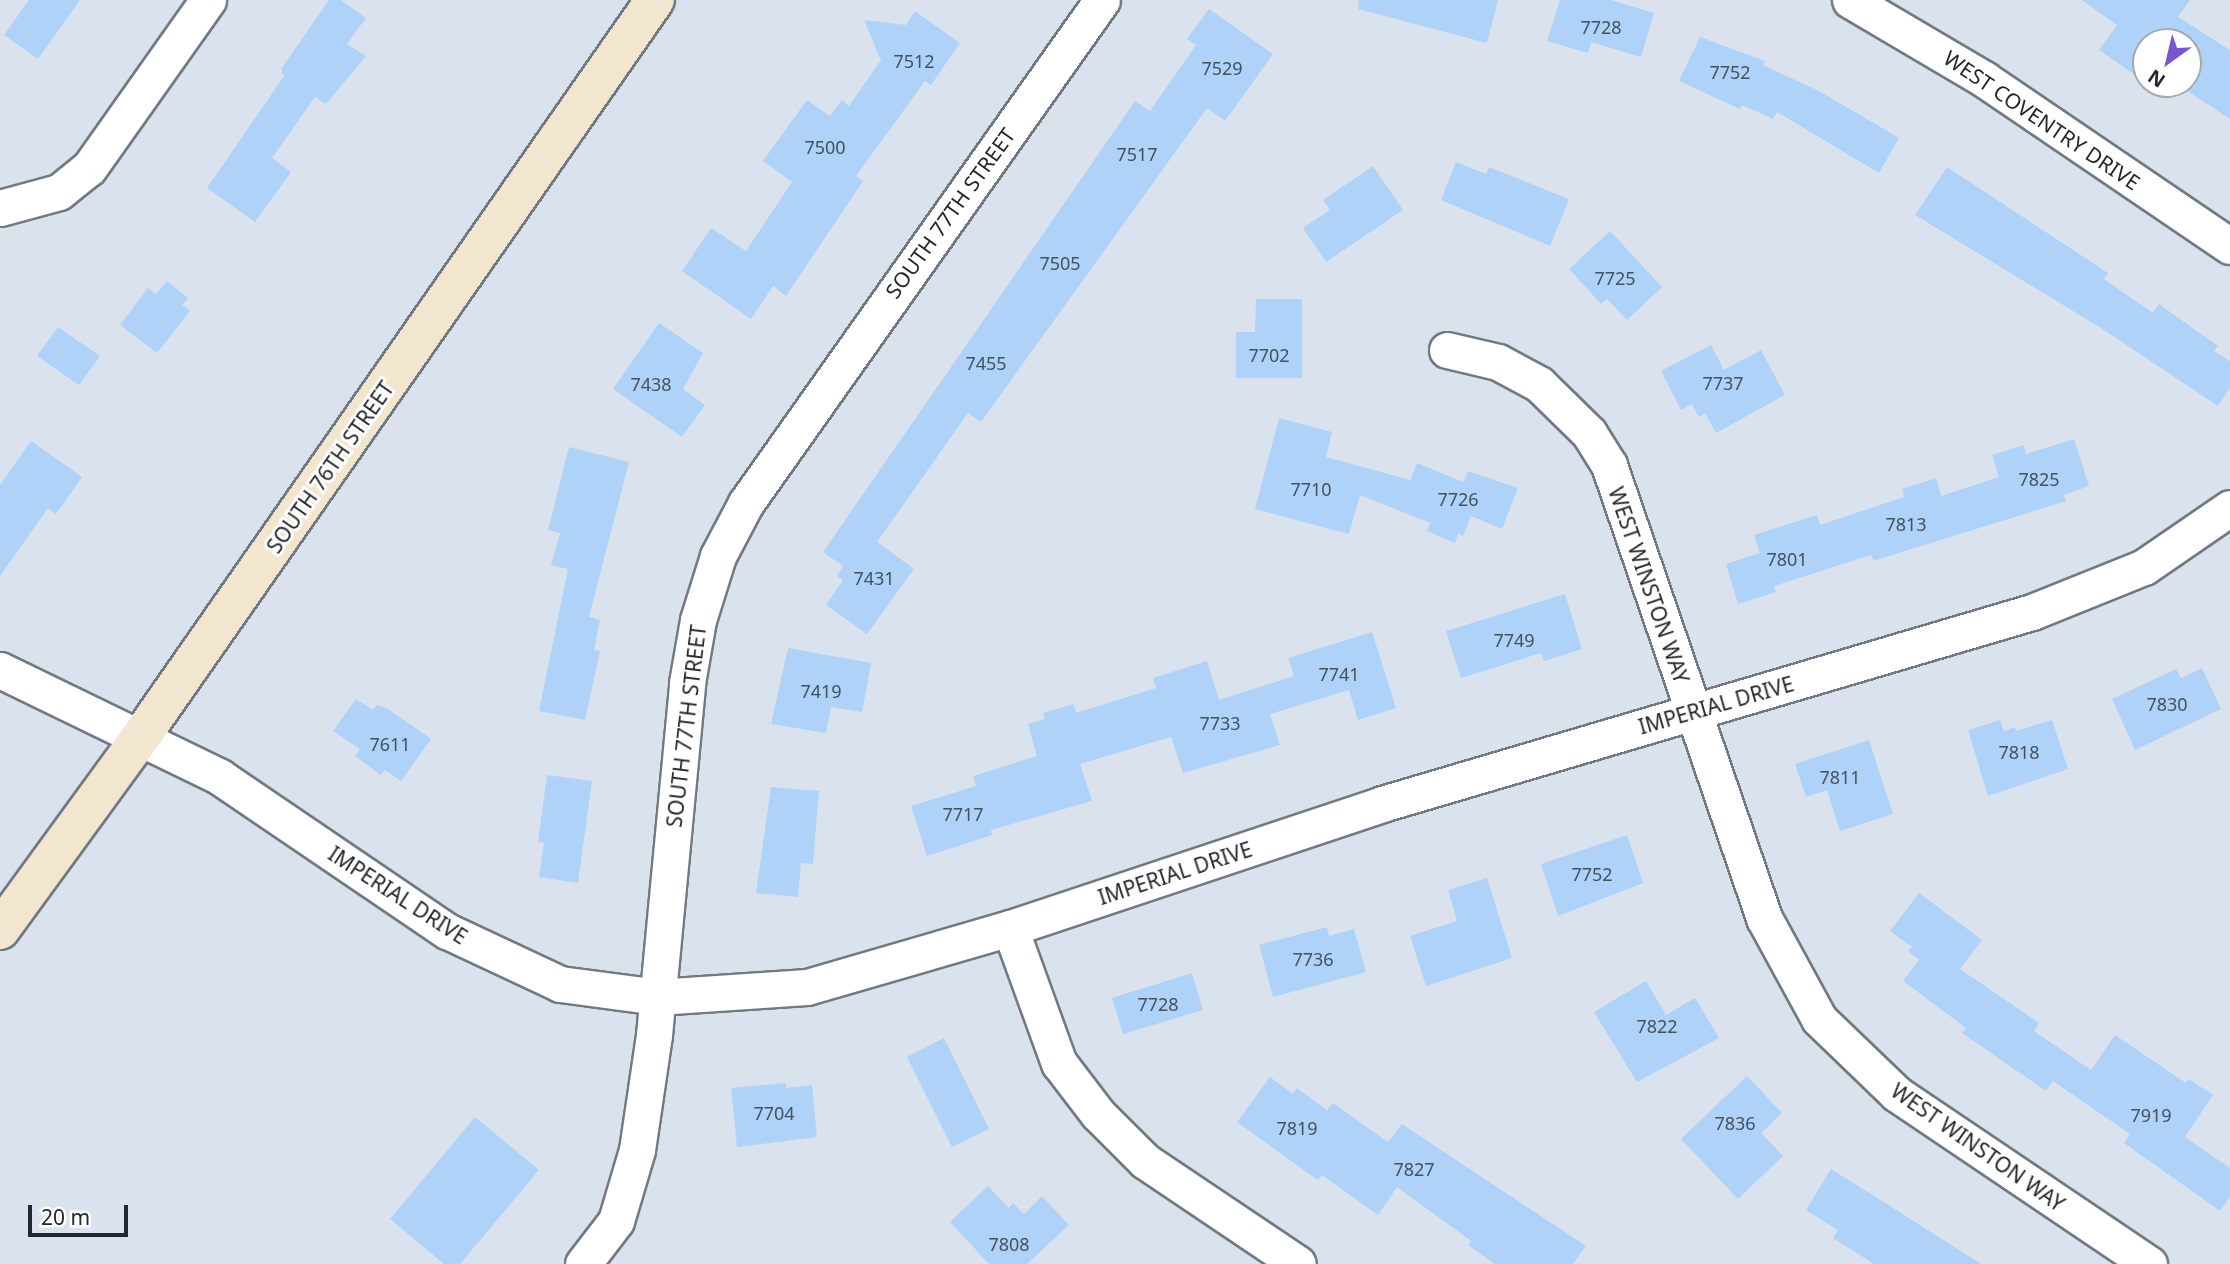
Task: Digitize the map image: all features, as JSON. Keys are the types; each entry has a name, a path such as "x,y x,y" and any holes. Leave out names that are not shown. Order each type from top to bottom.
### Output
{"main road":[{"name":"SOUTH 76TH STREET","path":"0,930 142,736 655,0"}],"street":[{"path":"0,208 58,192 89,168 208,0"},
{"name":"SOUTH 77TH STREET","path":"583,1264 616,1221 628,1192 657,997 688,682 698,620 718,556 746,503 1102,0"},
{"name":"WEST COVENTRY DRIVE","path":"1850,0 1984,79 2230,246"},
{"name":"WEST WINSTON WAY","path":"1447,350 1498,362 1539,384 1589,433 1609,465 1764,918 1819,1019 1898,1094 2149,1264"},
{"name":"IMPERIAL DRIVE","path":"0,670 142,736 220,777 447,932 560,984 657,997 807,987 1010,928 1382,804 2032,612 2144,567 2230,508"},
{"path":"1010,928 1059,1063 1098,1114 1145,1161 1298,1264"}],"building":[{"path":"29,0 80,0 38,59 4,35"},
{"path":"329,0 341,0 366,18 347,44 366,56 326,104 315,97 272,158 291,172 255,222 207,188 284,76 281,69"},
{"path":"1359,0 1498,0 1487,43 1358,9"},
{"path":"1560,0 1611,0 1654,13 1641,57 1591,42 1588,53 1547,41"},
{"path":"2082,0 2190,0 2178,17 2195,28 2132,28 2132,73 2099,50 2117,25"},
{"path":"1209,9 1273,54 1225,121 1207,108 981,422 968,413 877,542 914,569 867,634 826,605 843,580 837,576 843,566 823,552 1135,101 1150,111 1196,45 1187,39"},
{"path":"915,11 960,43 931,85 925,81 856,176 863,181 786,296 773,286 751,319 682,271 711,228 746,251 792,182 763,161 807,100 830,116 842,100 849,106 881,60 864,20 906,25"},
{"path":"2202,32 2230,50 2230,119 2198,98 2202,98"},
{"path":"1700,37 1765,61 1763,65 1819,91 1899,138 1879,173 1777,112 1773,119 1742,105 1740,109 1679,81"},
{"path":"1456,162 1486,174 1489,167 1569,199 1550,246 1441,200"},
{"path":"1373,166 1403,210 1326,262 1303,228 1330,210 1323,200"},
{"path":"1947,167 2108,273 2104,279 2153,313 2159,304 2218,346 2214,351 2230,361 2230,388 2218,406 2101,328 1915,215"},
{"path":"1610,231 1662,287 1627,320 1607,299 1601,304 1569,269"},
{"path":"167,281 188,298 182,305 190,311 157,353 120,325 148,288 156,294"},
{"path":"1256,299 1302,299 1302,378 1236,378 1236,332 1255,332"},
{"path":"659,323 703,353 683,389 705,405 682,437 613,389"},
{"path":"58,327 100,356 79,385 37,356"},
{"path":"1711,345 1724,370 1761,350 1785,395 1716,433 1705,413 1699,417 1692,404 1681,410 1661,371"},
{"path":"1279,418 1332,432 1326,457 1410,480 1417,463 1463,482 1468,471 1518,488 1502,529 1471,516 1463,536 1458,534 1455,543 1427,531 1430,523 1360,495 1349,534 1255,509"},
{"path":"2074,439 2089,486 2064,495 2066,501 1873,561 1871,555 1774,586 1776,592 1738,604 1726,564 1760,553 1754,535 1817,515 1820,525 1904,497 1902,489 1936,478 1941,496 1999,477 1992,455 2024,445 2026,454"},
{"path":"31,441 82,477 56,514 48,508 0,576 0,485"},
{"path":"569,447 629,462 589,617 600,620 594,650 600,651 585,720 539,711 568,569 551,565 560,533 548,530"},
{"path":"1565,594 1582,649 1544,661 1541,653 1461,678 1446,631"},
{"path":"1372,632 1396,708 1358,720 1349,690 1270,714 1280,745 1183,773 1171,737 1080,764 1092,801 991,830 992,835 927,856 911,806 976,786 973,776 1037,756 1028,724 1045,719 1043,713 1074,704 1076,713 1156,688 1153,678 1207,661 1219,700 1294,676 1288,658"},
{"path":"788,648 871,663 862,712 831,707 826,733 771,724"},
{"path":"2202,668 2221,709 2135,750 2112,699 2176,669 2181,678"},
{"path":"356,699 373,710 377,705 388,709 431,739 401,781 385,770 381,775 355,756 360,749 333,731"},
{"path":"2000,720 2004,731 2015,727 2016,731 2052,720 2068,769 1988,796 1968,730"},
{"path":"1869,740 1893,814 1840,831 1827,790 1806,797 1795,764"},
{"path":"547,775 592,781 578,883 539,877 544,843 538,842"},
{"path":"771,787 819,791 813,864 801,863 798,897 756,893"},
{"path":"1627,835 1643,883 1558,916 1541,864"},
{"path":"1487,878 1512,958 1426,986 1410,936 1457,921 1448,890"},
{"path":"1919,893 1982,940 1960,969 2039,1023 2034,1031 2091,1070 2115,1035 2186,1083 2189,1079 2213,1095 2185,1137 2230,1168 2230,1197 2220,1211 2124,1143 2130,1134 2053,1081 2046,1091 1962,1033 1966,1028 1903,981 1919,960 1908,951 1912,947 1890,931"},
{"path":"1327,927 1329,936 1354,929 1366,972 1273,997 1259,945"},
{"path":"1192,973 1203,1010 1123,1034 1112,998"},
{"path":"1646,981 1666,1015 1695,998 1719,1038 1637,1082 1594,1012"},
{"path":"944,1038 989,1129 952,1147 907,1057"},
{"path":"1747,1076 1782,1113 1761,1133 1783,1156 1738,1199 1681,1139"},
{"path":"1270,1077 1293,1094 1297,1088 1327,1110 1333,1103 1388,1142 1402,1124 1586,1246 1573,1264 1495,1264 1468,1245 1471,1241 1397,1187 1378,1215 1322,1175 1318,1180 1237,1122"},
{"path":"786,1083 786,1088 812,1085 817,1137 737,1147 731,1088"},
{"path":"475,1117 539,1170 460,1264 444,1264 390,1219"},
{"path":"1831,1169 1981,1264 1874,1264 1833,1238 1838,1230 1806,1210"},
{"path":"988,1186 1009,1208 1013,1203 1024,1214 1042,1196 1069,1225 1027,1264 989,1264 950,1222"}]}
